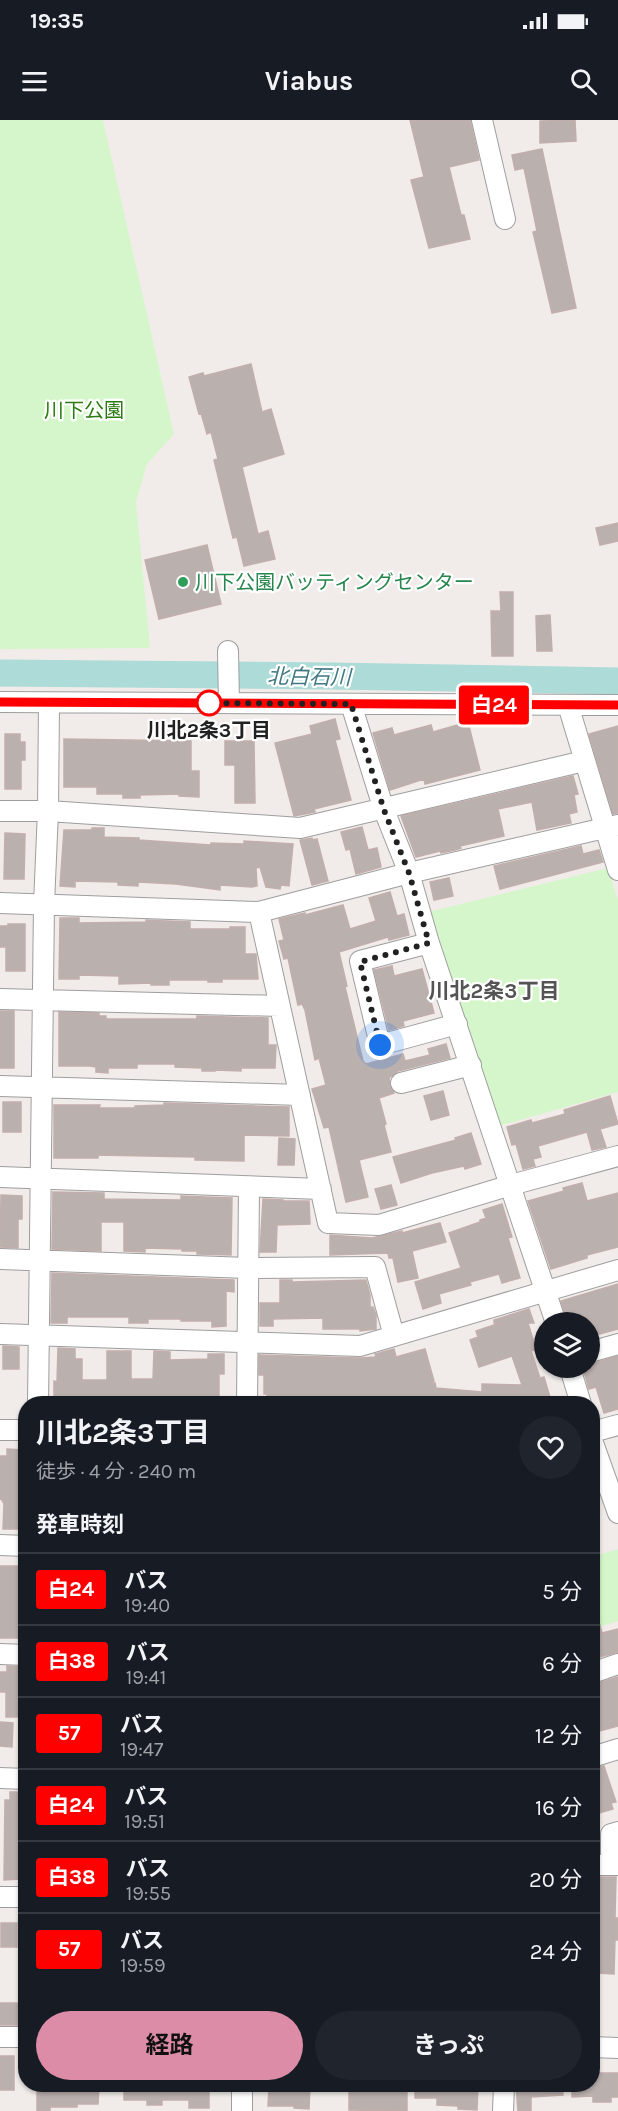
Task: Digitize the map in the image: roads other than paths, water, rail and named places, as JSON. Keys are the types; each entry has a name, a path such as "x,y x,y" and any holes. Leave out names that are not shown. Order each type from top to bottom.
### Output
{"street":[{"path":"482,120 505,219"},
{"path":"228,656 229,698"},
{"path":"0,702 50,703 229,698 351,704 618,705"},
{"path":"38,1396 44,904 50,703"},
{"path":"351,704 384,810 409,873 429,943 552,1312"},
{"path":"568,705 584,761 612,827 618,870"},
{"path":"0,811 48,811 300,828 584,761"},
{"path":"0,903 259,912 409,873 612,827"},
{"path":"259,912 328,1223 379,1225 511,1185 618,1156"},
{"path":"429,943 360,962 380,1045 457,1024"},
{"path":"0,999 280,1006"},
{"path":"401,1083 471,1065"},
{"path":"0,1086 300,1095"},
{"path":"0,1177 321,1189"},
{"path":"247,1396 249,1187"},
{"path":"0,1259 248,1268 375,1267 394,1336"},
{"path":"0,1334 360,1346 618,1270"},
{"path":"600,1349 618,1344"},
{"path":"573,1378 579,1396"},
{"path":"600,1430 618,1425"},
{"path":"0,1430 18,1430"},
{"path":"600,1462 618,1513"},
{"path":"0,1545 18,1546"},
{"path":"0,1654 18,1655"},
{"path":"600,1670 618,1664"},
{"path":"600,1755 618,1749"},
{"path":"0,1778 18,1779"},
{"path":"607,1865 611,1834 618,1832"},
{"path":"0,1896 18,1897"},
{"path":"0,2037 18,2037"},
{"path":"600,2047 618,2048"},
{"path":"242,2092 242,2111"},
{"path":"503,2111 504,2092"}],"waterway":[{"name":"北白石川","path":"0,673 618,681"}],"place":[{"name":"川下公園バッティングセンター","path":"183,582"},
{"name":"川北2条3丁目","path":"209,703"}],"district":[{"name":"川北2条3丁目","path":"494,991"}],"park label":[{"name":"川下公園","path":"84,410"}]}
